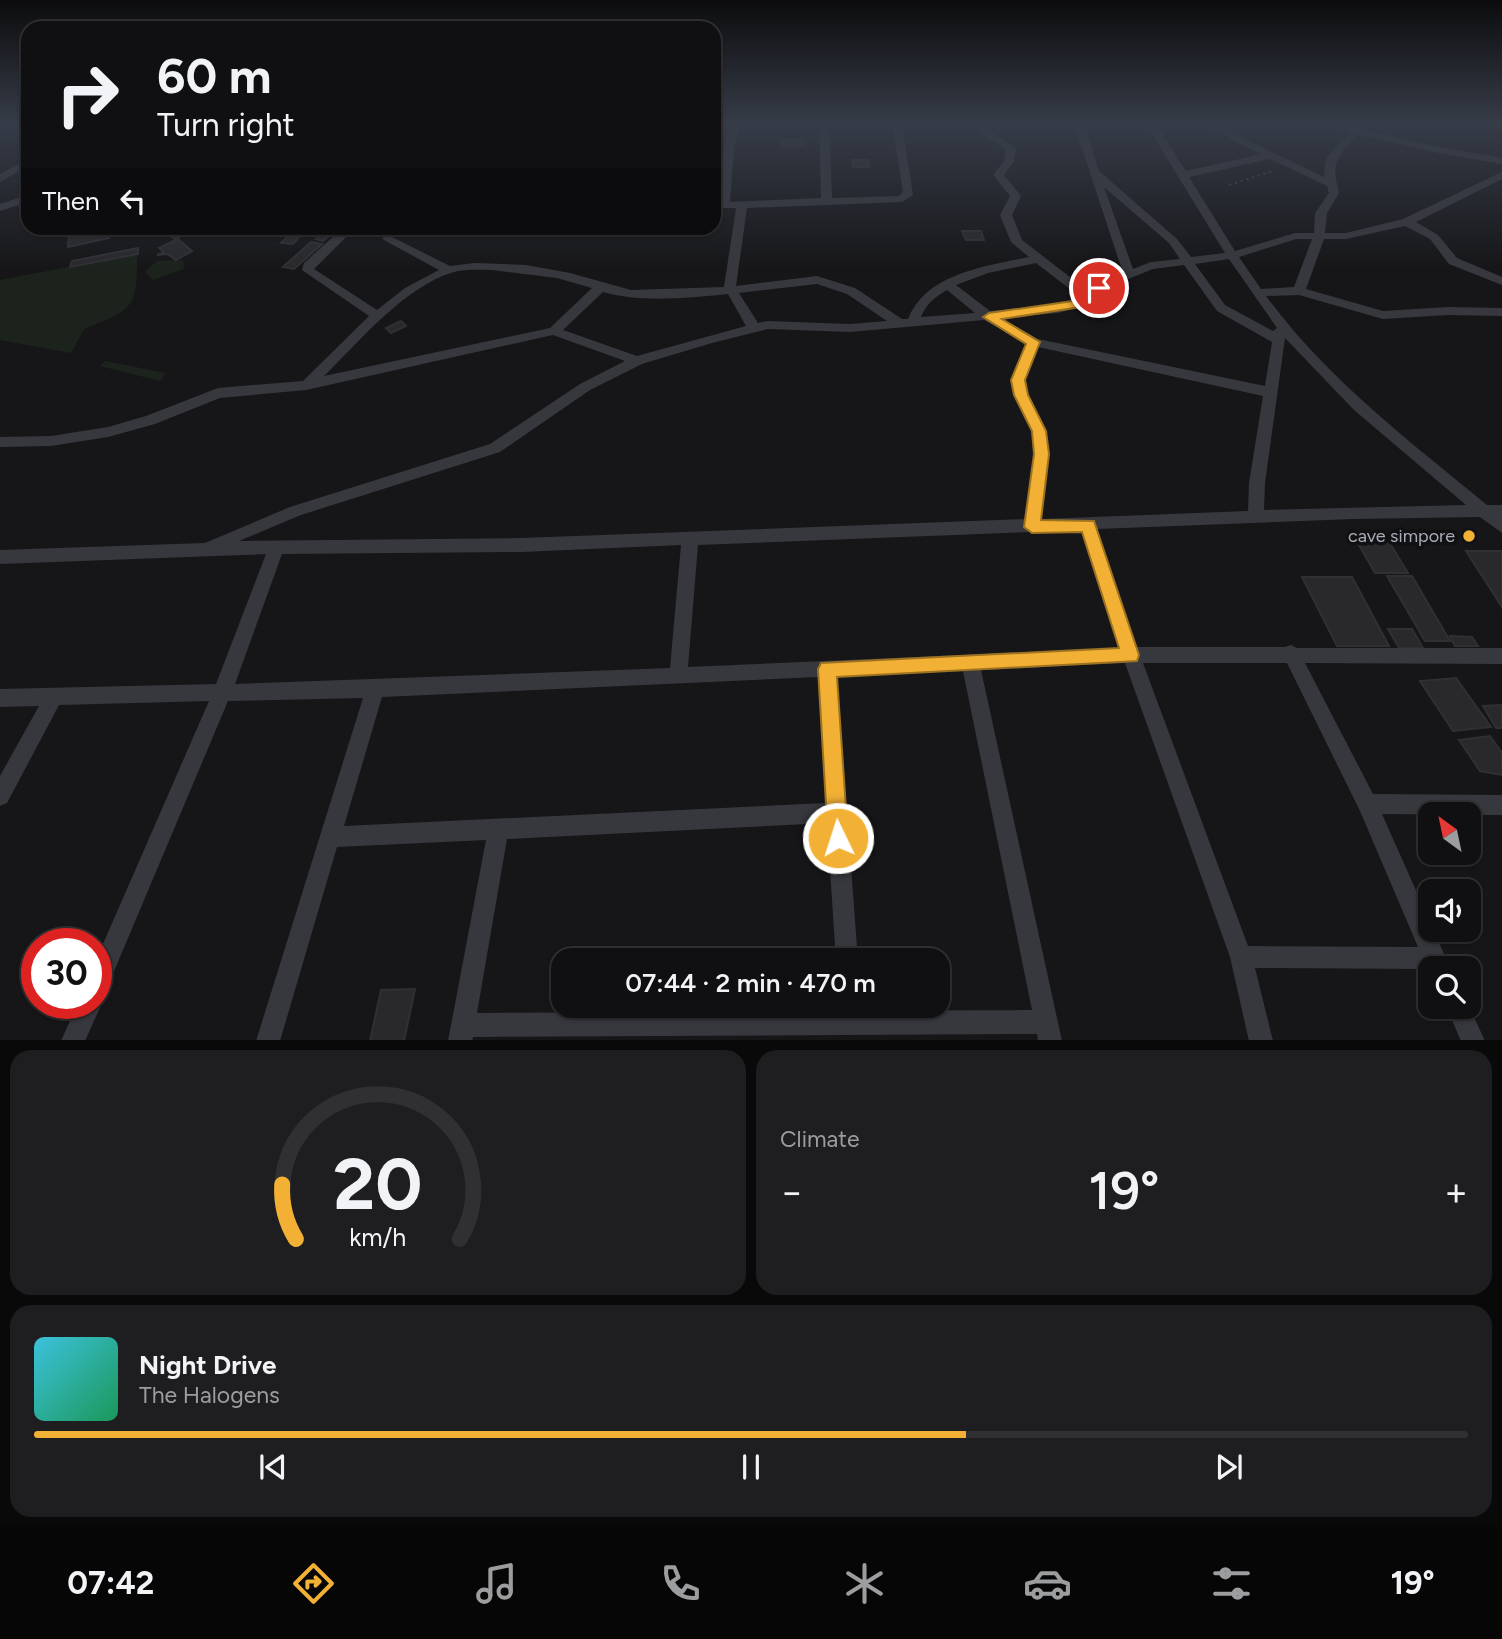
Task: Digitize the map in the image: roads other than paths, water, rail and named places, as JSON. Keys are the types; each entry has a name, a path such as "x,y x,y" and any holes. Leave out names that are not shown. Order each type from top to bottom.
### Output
{"street":[{"path":"727,173 724,205 895,201 908,196 906,173"},
{"path":"826,173 828,202"},
{"path":"1000,173 998,175 1016,197 1006,215 1013,237 1088,297"},
{"path":"1094,173 1173,241 1221,307 1280,332"},
{"path":"1094,173 1116,228 1129,274"},
{"path":"1194,173 1183,175 1259,293 1280,332 1363,411 1502,527"},
{"path":"1304,173 1331,184"},
{"path":"1299,291 1319,236 1321,214 1334,192 1330,173"},
{"path":"201,550 296,511 495,448 557,404 637,361 768,325 850,328 1058,309 1076,304 1099,288 1151,266 1233,255 1280,239 1361,233 1407,222 1502,175"},
{"path":"0,208 21,200"},
{"path":"742,205 730,288 754,328"},
{"path":"1407,222 1434,237 1453,261 1502,281"},
{"path":"341,235 308,266 308,271 379,317"},
{"path":"388,237 449,270"},
{"path":"907,324 922,303 947,284 969,275 1038,259"},
{"path":"306,385 416,286 449,270 475,267 541,272 620,292 665,295 817,280 836,283 907,324"},
{"path":"947,284 989,317 1034,342 1269,392"},
{"path":"0,442 51,441 108,432 150,420 218,393 306,385 554,331 601,287"},
{"path":"1259,293 1299,291 1383,315 1448,311 1502,312"},
{"path":"554,331 637,361"},
{"path":"1256,518 1257,483 1280,332"},
{"path":"1032,527 1041,454 1039,431 1021,395 1018,380 1034,342"},
{"path":"0,557 276,548 522,545 1502,511"},
{"path":"1088,525 1130,655 1241,957 1261,1040"},
{"path":"678,676 690,539"},
{"path":"112,950 223,691 276,548"},
{"path":"1291,653 1367,804 1433,956"},
{"path":"0,698 223,691 375,690 1130,655 1291,653 1502,656"},
{"path":"888,1018 1049,1031 970,663"},
{"path":"828,669 846,948"},
{"path":"268,1040 375,690"},
{"path":"0,796 54,697"},
{"path":"1367,804 1502,805"},
{"path":"330,837 836,813"},
{"path":"498,829 462,1033 786,1018"},
{"path":"1241,957 1418,962"},
{"path":"73,1040 83,1019"},
{"path":"1463,1019 1473,1040"}],"place":[{"name":"cave simpore","path":"1469,536"}]}
